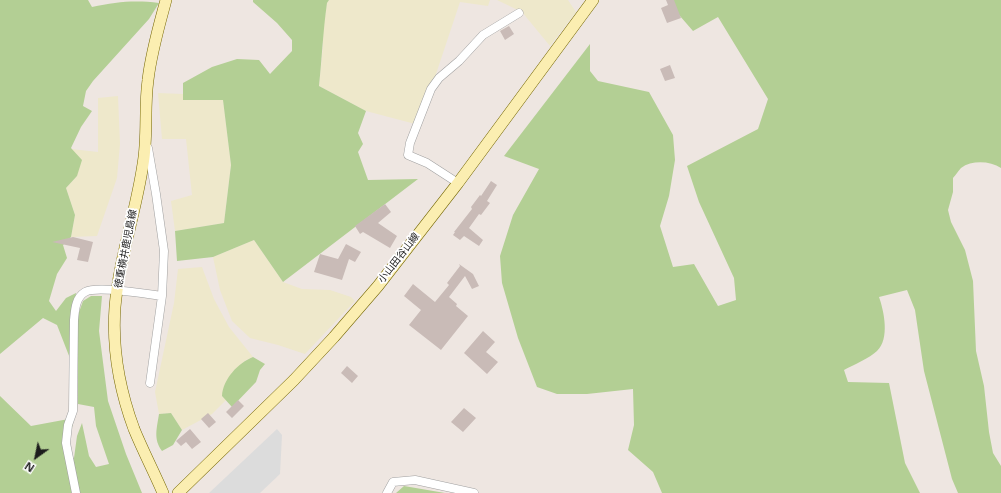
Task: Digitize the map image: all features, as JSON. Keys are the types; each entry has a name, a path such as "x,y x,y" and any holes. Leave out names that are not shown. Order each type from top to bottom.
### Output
{"main road":[{"name":"徳重横井鹿児島線","path":"163,493 134,428 124,398 115,349 115,321 117,291 143,166 146,142 148,79 152,52 166,0"},
{"name":"小山田谷山線","path":"178,493 294,380 378,286 458,183 593,0"}],"street":[{"path":"458,183 427,163 408,155 410,142 431,89 439,78 459,61 483,35 519,13"},
{"path":"146,142 156,194 164,251 162,296 150,383"},
{"path":"76,493 66,443 68,425 73,411 74,320 75,307 78,299 85,292 96,290 162,296"},
{"path":"388,493 393,482 415,480 474,493"}],"shaded area":[{"path":"329,0 490,0 488,6 460,2 419,125 366,111 319,86 323,29 327,3"},
{"path":"497,0 568,0 576,12 550,46 522,12"},
{"path":"158,93 183,94 183,100 223,99 231,165 224,223 175,231 171,201 192,195 186,139 162,139"},
{"path":"118,96 120,144 117,178 97,236 71,237 75,215 66,188 77,176 71,149 98,152 98,98"},
{"path":"254,240 283,282 302,289 330,290 351,297 355,301 305,354 250,338 232,321 220,290 213,257"},
{"path":"202,267 214,299 229,327 253,357 246,360 236,369 222,396 226,400 212,414 182,430 171,413 159,414 155,392 174,303 178,269"},
{"path":"277,429 282,435 280,474 260,493 209,493"}],"green space":[{"path":"0,0 88,0 92,7 125,2 159,3 149,19 93,81 86,91 83,106 92,111 81,127 71,148 82,160 77,176 66,188 75,215 71,237 63,245 67,258 57,274 49,301 56,311 66,298 76,293 74,311 73,366 57,325 43,318 0,354"},
{"path":"253,0 329,0 327,3 319,86 366,111 358,133 363,144 358,152 368,180 418,179 283,282 254,240 213,257 177,261 175,231 224,223 231,165 223,100 183,100 183,83 212,67 237,59 259,60 270,74 292,51 292,40 277,23 253,2"},
{"path":"671,0 1001,0 1001,168 992,164 981,162 965,165 961,168 953,178 953,192 948,210 951,222 965,250 973,281 976,351 984,386 993,453 1001,466 1001,493 958,493 952,479 924,371 915,310 907,290 879,297 885,325 884,339 881,346 870,356 844,370 848,382 889,383 905,463 920,493 662,493 653,472 628,450 634,425 633,389 587,394 557,394 537,387 518,338 502,283 500,256 513,215 539,169 504,156 590,44 590,71 598,81 649,92 673,135 675,160 669,196 660,226 673,267 694,264 718,306 736,300 734,278 699,202 687,166 758,129 768,99 718,17 693,31 673,8"},
{"path":"91,296 102,296 99,331 108,401 126,454 142,493 0,493 0,396 31,426 74,418 66,456 74,458 77,436 82,423 89,456 96,467 109,464 96,426 94,407 78,404 78,315 83,301"},
{"path":"253,357 265,364 260,370 256,382 232,407 222,396 225,384 232,372 237,367"},
{"path":"171,413 182,430 173,445 162,451 157,442 159,414"},
{"path":"404,486 445,493 396,493"}],"building":[{"path":"666,0 674,0 681,18 667,23 661,8 668,5"},
{"path":"509,26 514,34 505,40 500,31"},
{"path":"670,65 675,78 665,81 660,69"},
{"path":"491,181 497,185 487,201 490,203 481,215 479,214 469,228 483,240 479,246 464,236 460,240 453,235 454,232"},
{"path":"385,204 391,212 378,223 397,236 390,248 363,232 360,234 355,226"},
{"path":"73,237 93,242 88,262 77,260 80,248 52,242"},
{"path":"346,244 361,252 355,262 349,259 342,280 314,272 320,254 338,259"},
{"path":"459,264 473,274 479,286 472,289 465,276 449,297 457,304 456,306 468,316 441,350 409,325 421,310 404,296 413,284 435,302 449,285 447,283 460,266"},
{"path":"483,331 495,342 486,352 498,362 487,374 464,353"},
{"path":"347,366 358,376 352,383 341,373"},
{"path":"238,400 244,406 232,418 226,412"},
{"path":"464,408 476,418 463,432 451,422"},
{"path":"208,413 216,422 209,428 201,419"},
{"path":"190,429 201,442 192,449 186,442 181,446 176,441"}]}
